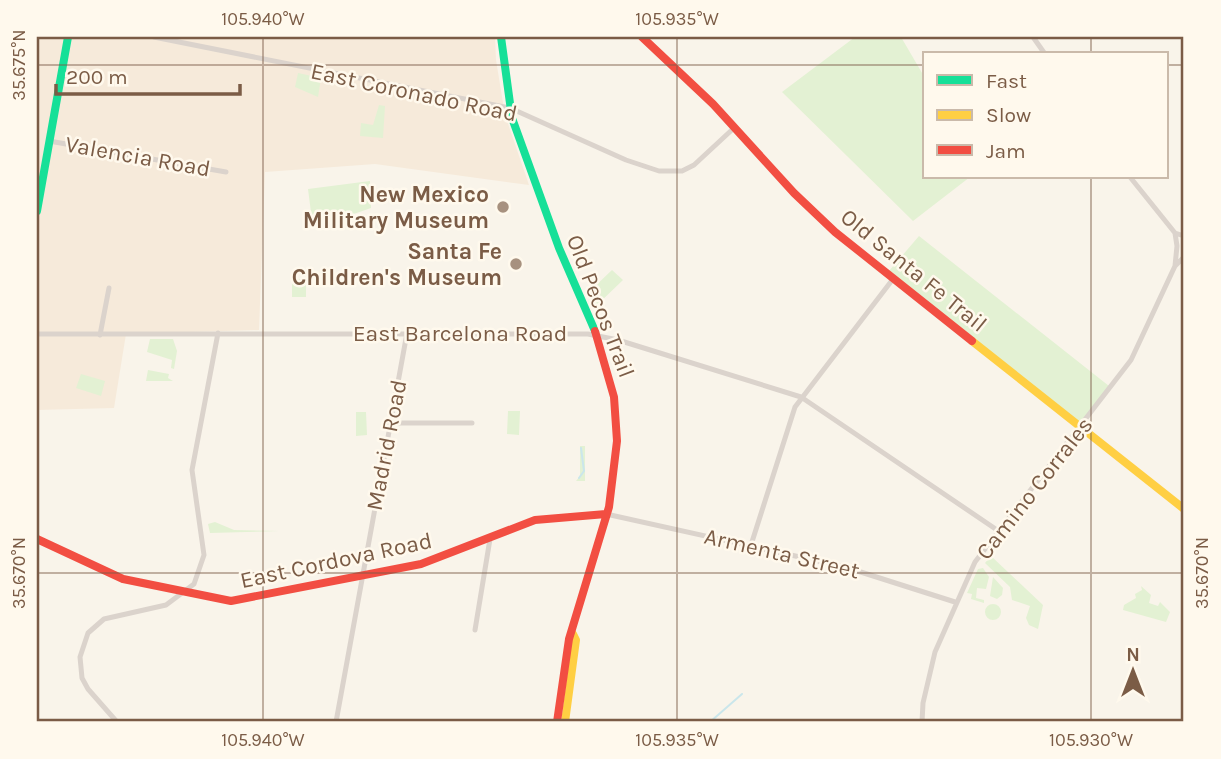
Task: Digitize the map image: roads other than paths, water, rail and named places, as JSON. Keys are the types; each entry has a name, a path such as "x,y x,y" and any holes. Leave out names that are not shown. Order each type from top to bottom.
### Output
{"street":[{"path":"37,211 41,166 49,141 68,37"},
{"name":"East Coronado Road","path":"154,37 510,108 626,160 670,172 694,165 735,127"},
{"name":"Old Pecos Trail","path":"501,37 510,108 540,189 541,201 596,335 613,388 615,410 616,455 606,514 567,650 556,722"},
{"name":"Old Santa Fe Trail","path":"642,37 735,127 816,216 1184,509"},
{"path":"1033,37 1044,52"},
{"name":"Valencia Road","path":"49,141 226,172"},
{"path":"1131,178 1175,233 1184,236"},
{"name":"Camino Corrales","path":"922,722 923,703 935,652 975,562 1082,427 1131,360 1175,266 1175,233"},
{"name":"Camino Corrales","path":"1175,266 1184,257"},
{"path":"751,545 777,459 801,397 893,279"},
{"path":"100,335 109,288"},
{"path":"117,722 82,678 80,657 88,633 104,619 166,604 186,593 194,584 204,555 192,470 218,333"},
{"name":"Madrid Road","path":"336,722 407,333"},
{"name":"East Barcelona Road","path":"37,334 596,335 801,397 1000,532"},
{"path":"389,423 472,423"},
{"name":"East Cordova Road","path":"37,538 114,576 186,593 236,601 430,561 535,520 606,514"},
{"name":"Armenta Street","path":"606,514 751,545 895,581 955,602"},
{"path":"475,630 490,539"},
{"name":"Old Pecos Trail","path":"565,722 576,640 573,634"}],"waterway":[{"path":"492,275 498,279"},
{"path":"579,478 584,471 581,448"},
{"path":"710,722 742,694"},
{"path":"580,721 591,722"}],"place":[{"name":"New Mexico Military Museum","path":"503,207"},
{"name":"Santa Fe Children's Museum","path":"516,264"}]}
